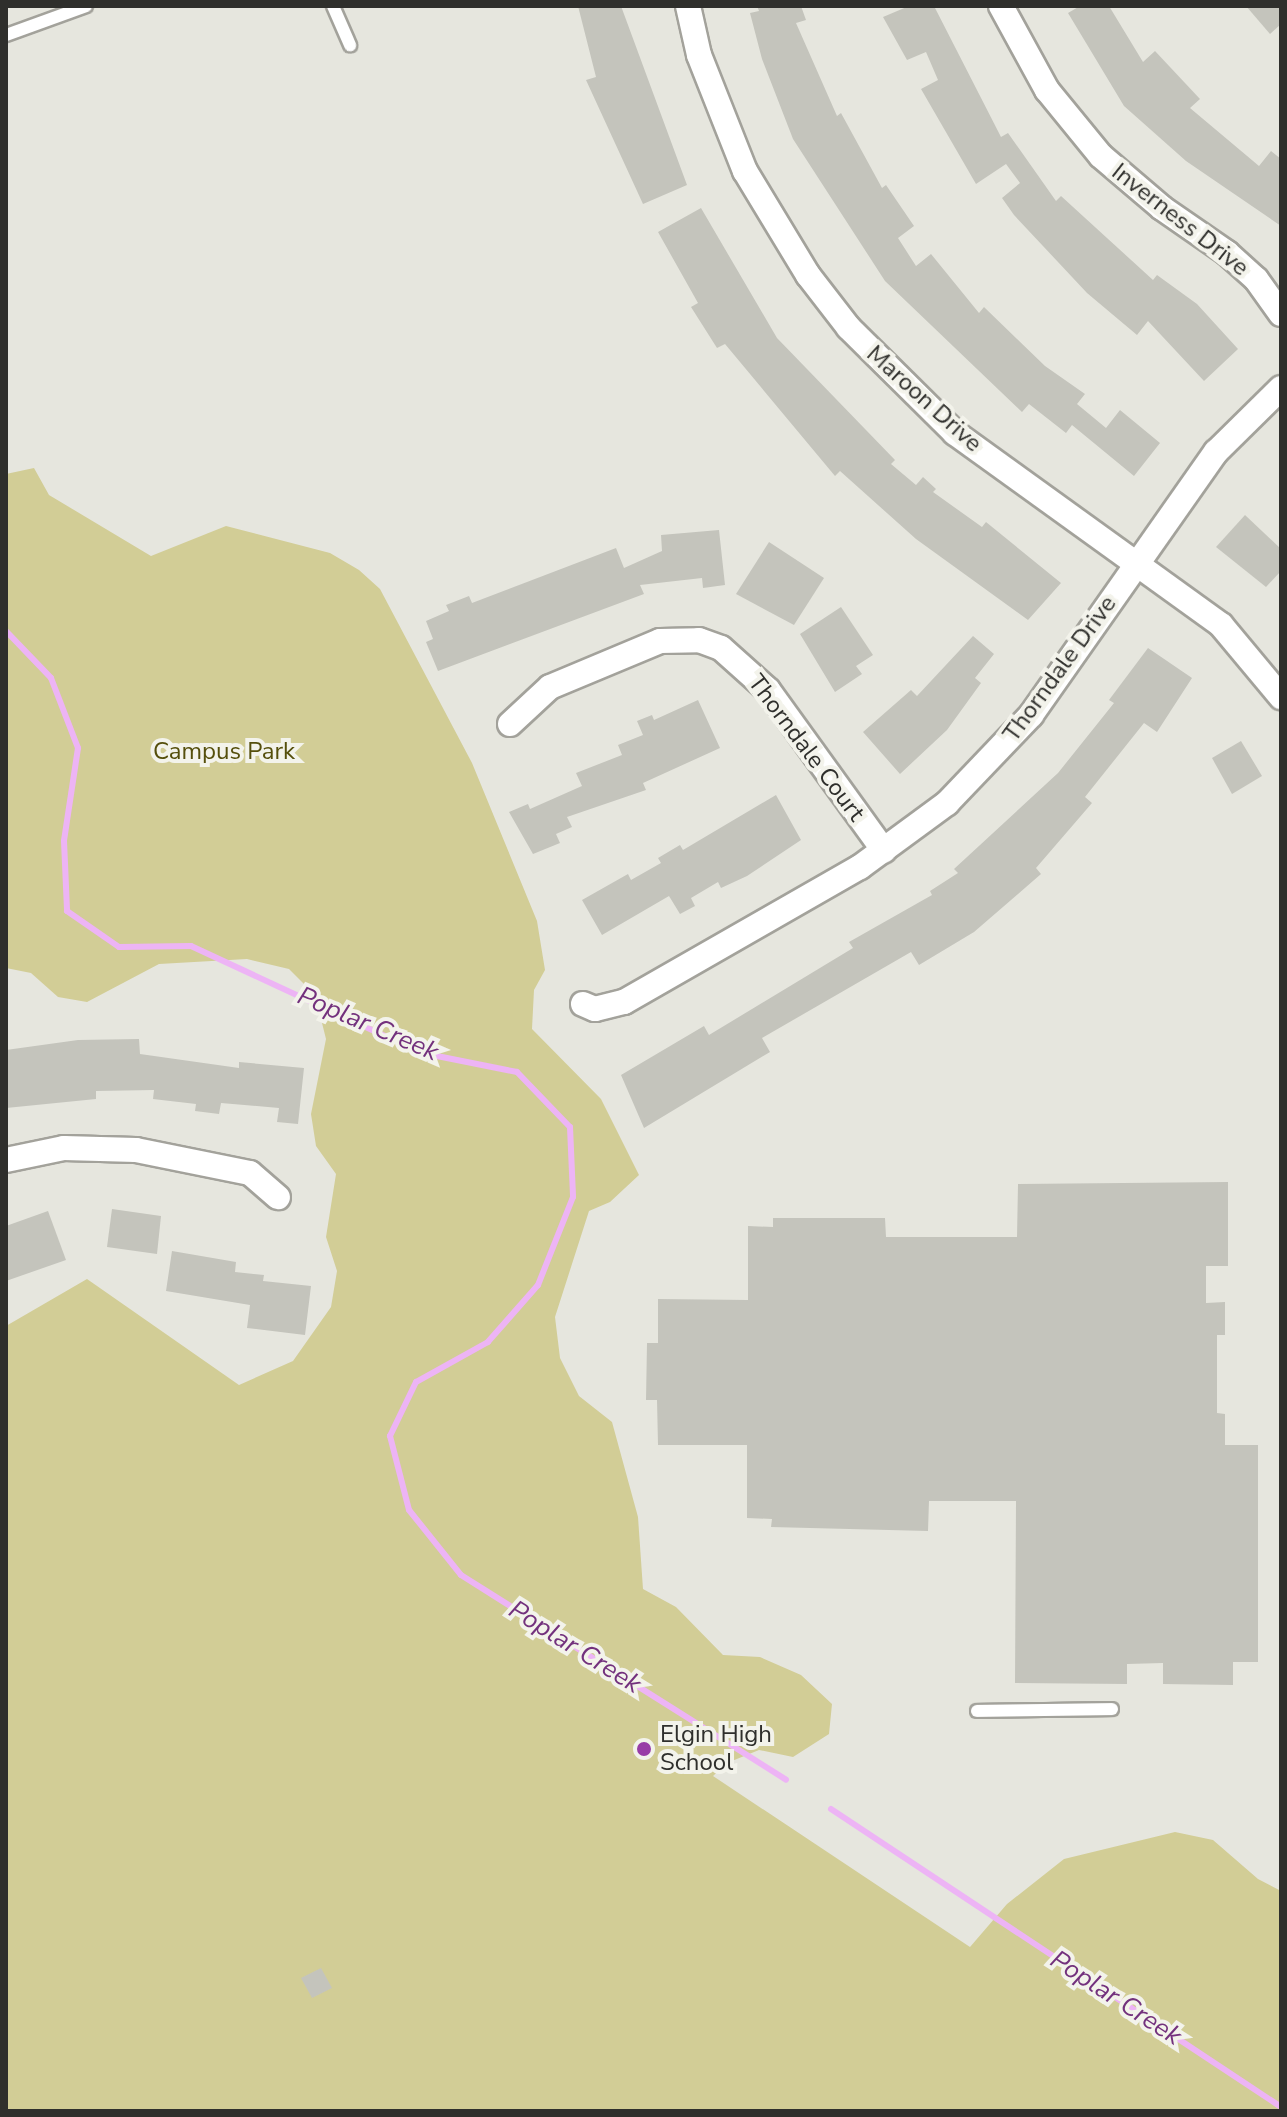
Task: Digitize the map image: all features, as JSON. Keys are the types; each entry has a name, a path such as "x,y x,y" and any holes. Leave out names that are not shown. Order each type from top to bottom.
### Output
{"street":[{"name":"Maroon Drive","path":"688,6 704,68 745,171 808,275 849,328 955,433 1221,625 1281,697"},
{"name":"Inverness Drive","path":"1001,6 1047,90 1101,156 1162,208 1227,253 1256,279 1281,314"},
{"name":"Thorndale Drive","path":"583,1004 595,1009 624,1002 884,851 947,803 1001,751 1216,452 1281,388"},
{"name":"Thorndale Court","path":"510,724 550,687 660,641 699,640 721,648 768,690 884,851"},
{"path":"6,1160 64,1148 136,1150 250,1173 278,1197"}],"lane":[{"path":"6,35 86,6"},
{"path":"333,6 350,45"},
{"path":"977,1711 1112,1709"}],"green space":[{"name":"Campus Park","path":"34,468 49,495 151,556 226,526 330,553 359,570 380,589 472,763 537,921 545,970 534,990 532,1029 601,1099 639,1175 610,1202 589,1211 555,1317 560,1358 579,1396 612,1422 638,1517 643,1589 676,1607 723,1655 760,1657 801,1675 832,1704 829,1734 793,1757 759,1750 727,1763 713,1776 970,1947 1007,1904 1064,1859 1175,1832 1213,1840 1258,1879 1281,1891 1281,2111 6,2111 6,1326 87,1279 239,1385 293,1361 331,1307 337,1271 326,1237 336,1174 316,1146 311,1114 326,1039 315,995 289,969 247,959 159,964 87,1002 58,997 31,973 6,968 6,474"}],"building":[{"path":"578,6 621,6 687,185 643,204 586,80 596,77"},
{"path":"757,6 801,6 806,20 796,23 837,116 841,113 882,188 886,185 914,226 898,238 916,266 931,254 979,313 984,307 1045,366 1085,394 1077,404 1106,428 1120,410 1160,443 1134,476 1072,425 1066,433 1029,404 1022,412 885,281 793,139 762,59 750,13 759,11"},
{"path":"909,6 934,6 1001,137 1008,133 1056,201 1061,196 1153,280 1157,275 1197,304 1238,349 1204,381 1148,321 1137,335 1087,293 1014,215 1002,198 1020,183 1006,164 976,184 921,89 938,80 926,52 907,60 883,17"},
{"path":"1080,6 1109,6 1143,62 1155,51 1200,99 1190,108 1259,166 1271,151 1281,159 1281,226 1186,161 1124,106 1068,13"},
{"path":"1246,6 1281,6 1281,24 1270,34"},
{"path":"701,208 777,338 895,460 891,464 916,485 923,477 936,489 933,492 982,527 986,522 1061,583 1028,620 916,539 840,471 835,476 725,344 717,348 691,307 698,303 658,232"},
{"path":"1245,515 1281,549 1281,571 1266,587 1216,547"},
{"path":"719,530 725,585 703,588 702,578 640,585 644,594 438,671 426,642 433,639 426,621 449,611 446,605 469,596 472,603 616,548 624,568 662,551 661,535"},
{"path":"769,542 824,578 794,625 736,594"},
{"path":"841,607 873,655 856,666 862,674 835,692 800,634"},
{"path":"973,636 994,654 975,678 981,683 947,730 900,774 863,732 911,690 917,696"},
{"path":"1148,648 1192,678 1157,732 1144,723 1085,797 1092,803 1036,868 1041,874 974,932 919,965 911,952 762,1038 770,1052 644,1128 621,1075 704,1026 709,1035 853,948 849,942 932,895 930,891 958,873 954,869 1058,773 1114,703 1109,700"},
{"path":"698,700 720,748 643,783 646,790 567,817 572,827 556,834 560,843 533,854 509,812 528,804 530,809 582,786 576,773 622,755 618,745 643,735 637,721 652,715 654,720"},
{"path":"1241,741 1262,776 1232,794 1212,758"},
{"path":"776,795 801,840 747,876 721,888 718,882 691,898 695,906 680,914 669,896 602,935 582,900 628,874 631,880 661,863 658,858 680,845 683,850"},
{"path":"139,1039 140,1054 239,1068 239,1062 304,1068 298,1124 277,1122 279,1108 221,1103 219,1114 195,1111 196,1104 153,1099 154,1090 96,1091 96,1099 6,1108 6,1050 78,1040"},
{"path":"1228,1182 1228,1266 1206,1266 1206,1303 1225,1302 1225,1335 1217,1335 1217,1413 1225,1414 1225,1445 1258,1445 1258,1662 1233,1662 1233,1685 1163,1684 1163,1663 1127,1664 1127,1684 1015,1683 1016,1501 929,1501 928,1531 771,1527 772,1519 747,1518 747,1445 658,1445 657,1400 646,1400 647,1343 658,1343 658,1299 748,1300 748,1226 773,1227 773,1218 885,1218 886,1237 1017,1237 1018,1184"},
{"path":"112,1209 161,1216 157,1254 107,1247"},
{"path":"48,1211 66,1260 6,1281 6,1226"},
{"path":"172,1251 236,1262 235,1272 264,1275 263,1281 311,1286 305,1335 247,1328 250,1305 166,1291"},
{"path":"321,1968 332,1988 312,1998 301,1978"}],"waterway":[{"name":"Poplar Creek","path":"6,631 51,678 78,748 64,841 67,911 119,947 191,946 422,1053 517,1072 570,1127 573,1197 538,1285 488,1342 416,1382 390,1436 409,1510 461,1575 786,1780"},
{"name":"Poplar Creek","path":"831,1809 1281,2107"}],"place":[{"name":"Elgin High School","path":"644,1749"}]}
